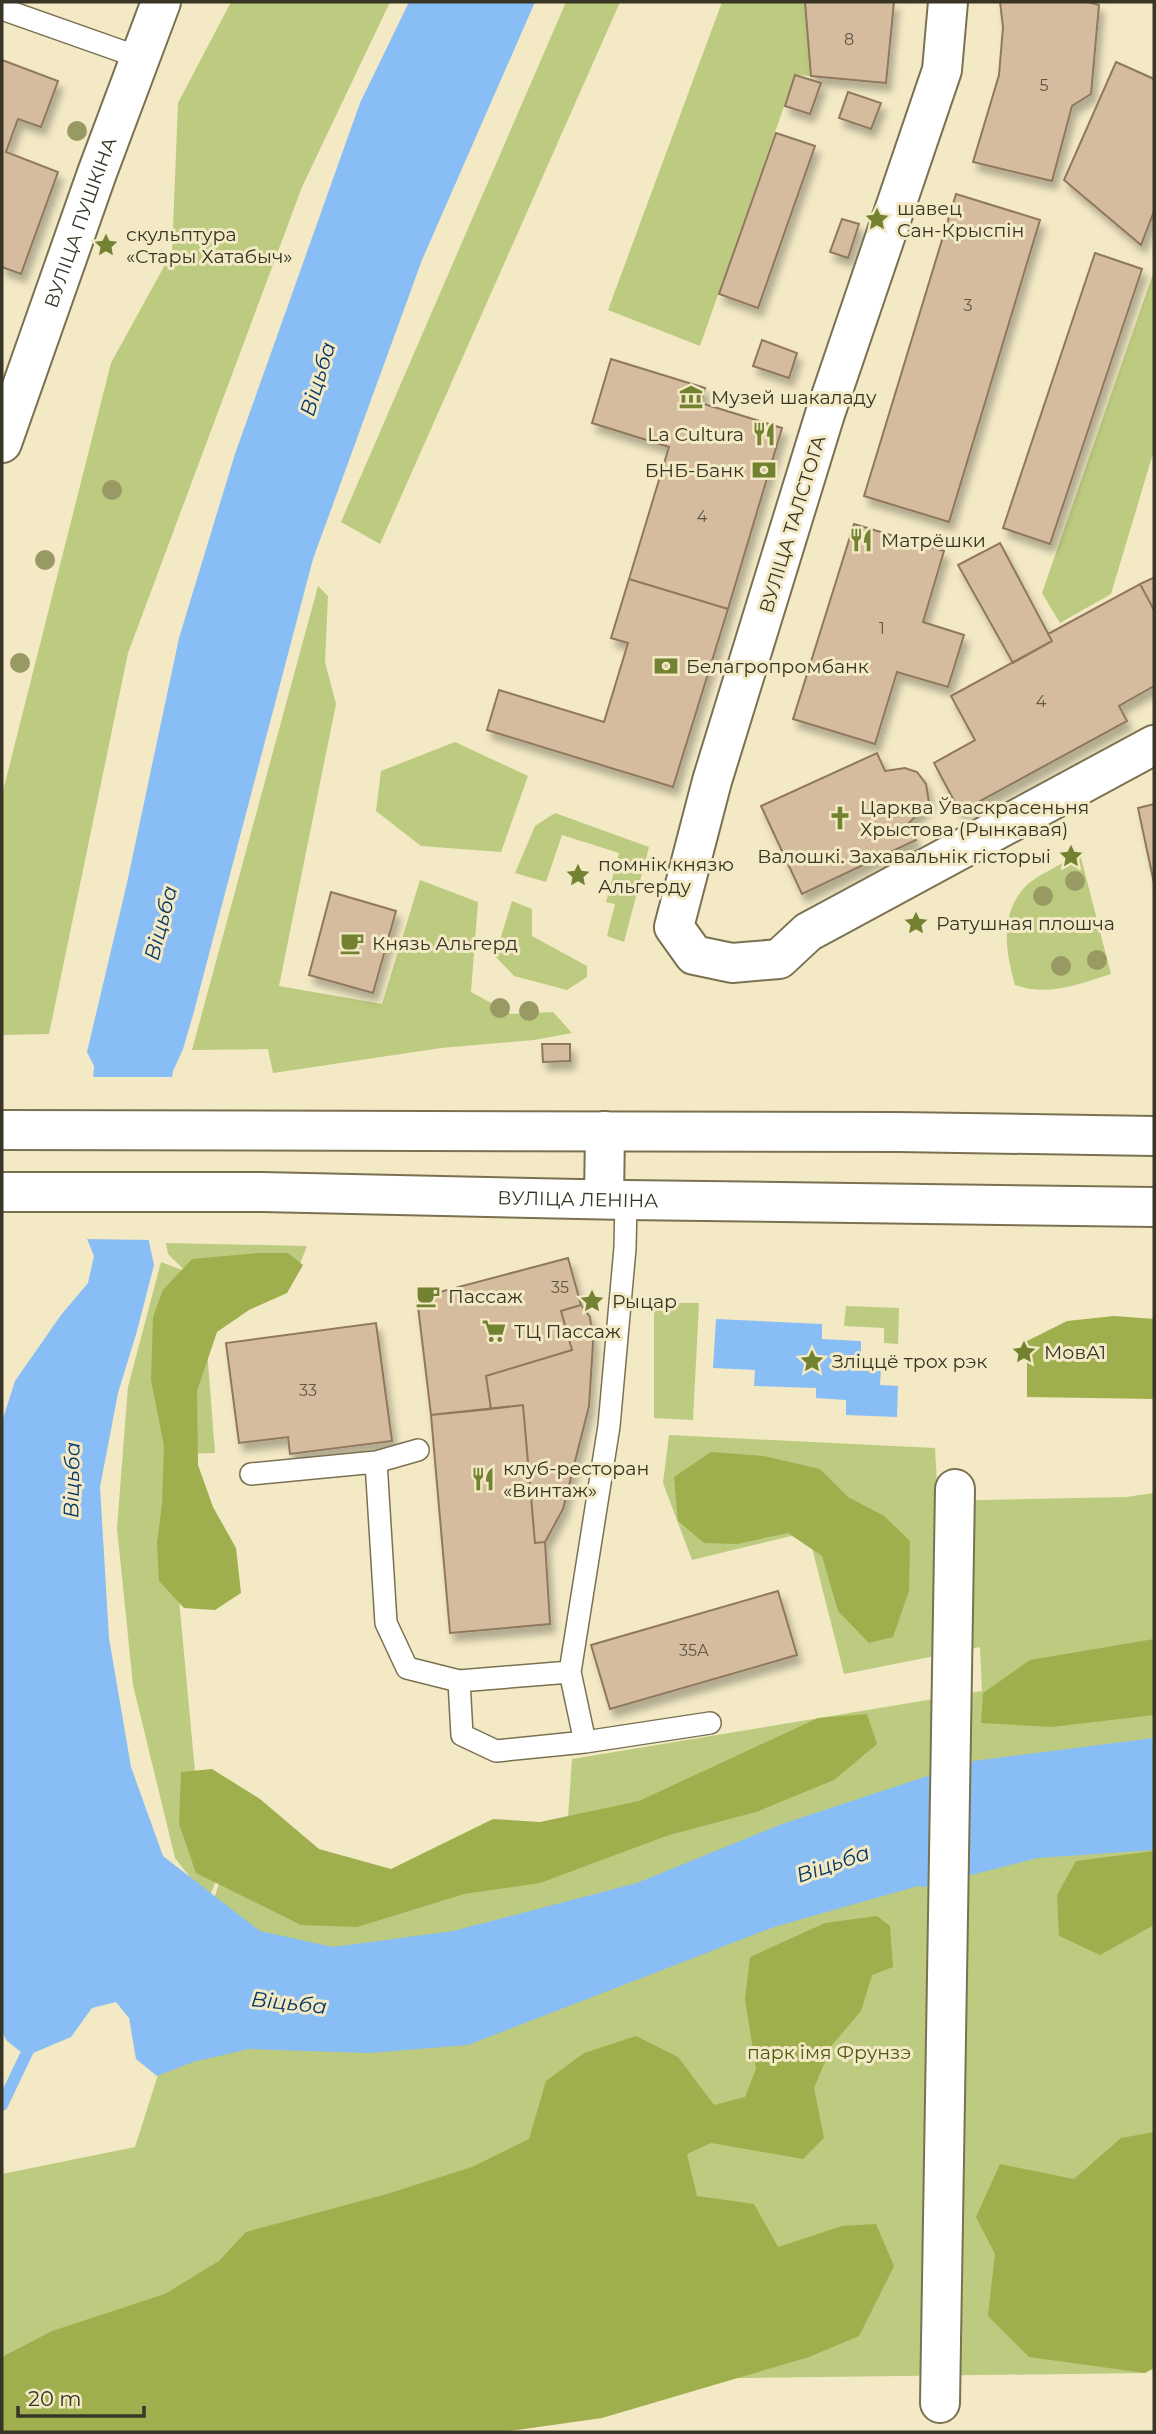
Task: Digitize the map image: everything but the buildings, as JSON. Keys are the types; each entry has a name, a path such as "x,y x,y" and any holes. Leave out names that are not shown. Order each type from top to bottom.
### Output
{"street":[{"name":"ВУЛІЦА ПУШКІНА","path":"2,443 138,57 161,2"},
{"name":"ВУЛІЦА ТАЛСТОГА","path":"948,2 942,70 825,414 712,781 674,927 694,955 732,963 779,959 808,932 1154,745"},
{"path":"2,1130 898,1132 1154,1136"},
{"path":"605,1131 615,1200"},
{"name":"ВУЛІЦА ЛЕНІНА","path":"2,1192 262,1192 615,1200 1154,1206"},
{"path":"940,2403 955,1489"}],"lane":[{"path":"2,9 138,57"},
{"path":"584,1741 570,1672 609,1426 625,1248 615,1200"},
{"path":"251,1474 376,1462 418,1450"},
{"path":"376,1462 386,1623 408,1668 459,1681 570,1672"},
{"path":"459,1681 462,1735 496,1751 710,1723"}],"green space":[{"path":"231,2 390,2 302,187 128,653 49,1034 2,1035 2,795 111,363 172,252 178,103"},
{"path":"566,2 620,2 380,544 341,522"},
{"path":"722,2 805,2 811,76 795,75 700,346 608,310"},
{"path":"1154,271 1154,450 1111,594 1060,623 1042,593"},
{"path":"318,586 328,596 325,662 336,704 279,986 382,1004 420,880 478,902 471,992 511,1014 553,1012 572,1033 534,1040 441,1048 273,1073 268,1049 192,1050"},
{"path":"455,742 528,776 501,852 421,846 376,811 381,771"},
{"path":"555,813 649,847 624,942 607,936 615,904 606,902 619,853 562,835 546,882 515,873 535,826"},
{"path":"1080,854 1111,974 1051,989 1039,990 1015,985 1007,935 1011,910 1016,899 1035,879"},
{"path":"512,901 532,909 532,936 587,966 587,977 567,990 514,976 495,956"},
{"name":"парк імя Фрунзэ","path":"166,1243 307,1246 294,1279 205,1324 215,1453 176,1454 168,1481 197,1793 358,1919 565,1862 572,1759 982,1691 980,1647 844,1674 808,1532 692,1560 663,1483 669,1435 935,1448 938,1501 1126,1497 1154,1493 1154,2368 1145,2373 436,2382 2,2432 2,2174 135,2147 230,1849 208,1900 175,1858 133,1685 117,1528 128,1387 161,1262 185,1271 168,1254"},
{"path":"288,1253 303,1265 287,1293 249,1310 217,1332 197,1391 198,1465 213,1507 236,1548 241,1593 215,1610 184,1608 159,1581 157,1543 162,1504 164,1446 151,1380 153,1317 163,1290 192,1259"},
{"path":"654,1303 699,1303 693,1420 654,1418"},
{"path":"846,1306 899,1308 898,1344 884,1343 884,1328 844,1326"},
{"path":"1114,1316 1154,1319 1154,1399 1027,1397 1027,1341 1067,1321"},
{"path":"711,1452 764,1456 820,1469 848,1497 884,1516 910,1541 909,1591 893,1637 869,1643 838,1611 822,1556 788,1533 737,1544 704,1543 678,1521 674,1477"},
{"path":"1154,1639 1154,1715 1051,1727 981,1723 983,1693 1030,1660"},
{"path":"867,1714 877,1744 834,1780 756,1812 669,1835 540,1883 464,1894 357,1927 301,1925 196,1873 179,1824 181,1772 212,1769 260,1799 319,1849 391,1869 493,1819 540,1822 639,1801 818,1718"},
{"path":"1154,1851 1154,1925 1100,1955 1059,1936 1057,1895 1076,1861"},
{"path":"877,1916 890,1926 893,1967 872,1975 861,2011 832,2045 814,2088 824,2138 803,2159 711,2143 687,2154 697,2196 754,2204 778,2247 842,2226 876,2224 894,2266 859,2336 809,2357 602,2418 502,2432 2,2432 2,2357 52,2331 165,2294 219,2261 246,2232 387,2194 472,2167 529,2139 546,2081 584,2053 636,2036 678,2057 714,2105 745,2097 756,2069 745,1999 750,1957 825,1923"},
{"path":"1154,2132 1154,2368 1145,2373 1029,2357 988,2316 995,2254 976,2217 1000,2164 1074,2179 1121,2138"}],"water":[{"name":"Віцьба","path":"409,2 535,2 422,260 313,559 193,1015 173,1071 148,1226 154,1265 118,1393 100,1487 109,1638 131,1767 163,1856 260,1931 333,1947 453,1931 637,1883 782,1824 973,1761 1154,1738 1154,1850 1038,1858 924,1887 918,1886 774,1927 468,2045 369,2053 249,2049 193,2062 157,2076 136,2059 129,2018 116,2002 92,2008 71,2037 26,2056 7,2041 2,2032 2,1422 15,1381 61,1315 88,1283 94,1256 82,1227 94,1066 87,1052 127,883 179,638 235,454 360,103"},
{"path":"716,1319 822,1324 822,1339 861,1341 861,1365 881,1367 880,1385 898,1386 897,1417 846,1415 846,1400 816,1398 816,1388 754,1386 755,1370 713,1368"}],"pier":[{"path":"89,1077 176,1077 152,1240 83,1239 78,1228"}],"waterway":[{"path":"2,2105 32,2042"}],"place":[{"name":"шавец Сан-Крыспін","path":"877,219"},
{"name":"скульптура «Стары Хатабыч»","path":"106,245"},
{"name":"Музей шакаладу","path":"691,397"},
{"name":"La Cultura","path":"764,434"},
{"name":"БНБ-Банк","path":"764,470"},
{"name":"Матрёшки","path":"861,540"},
{"name":"Белагропромбанк","path":"666,666"},
{"name":"Царква Ўваскрасеньня Хрыстова (Рынкавая)","path":"840,818"},
{"name":"Валошкі. Захавальнік гісторыі","path":"1071,856"},
{"name":"помнік князю Альгерду","path":"578,875"},
{"name":"Ратушная плошча","path":"916,923"},
{"name":"Князь Альгерд","path":"352,943"},
{"name":"Пассаж","path":"428,1296"},
{"name":"Рыцар","path":"592,1301"},
{"name":"ТЦ Пассаж","path":"494,1331"},
{"name":"МовА1","path":"1024,1352"},
{"name":"Зліццё трох рэк","path":"812,1361"},
{"name":"клуб-ресторан «Винтаж»","path":"483,1479"}]}
